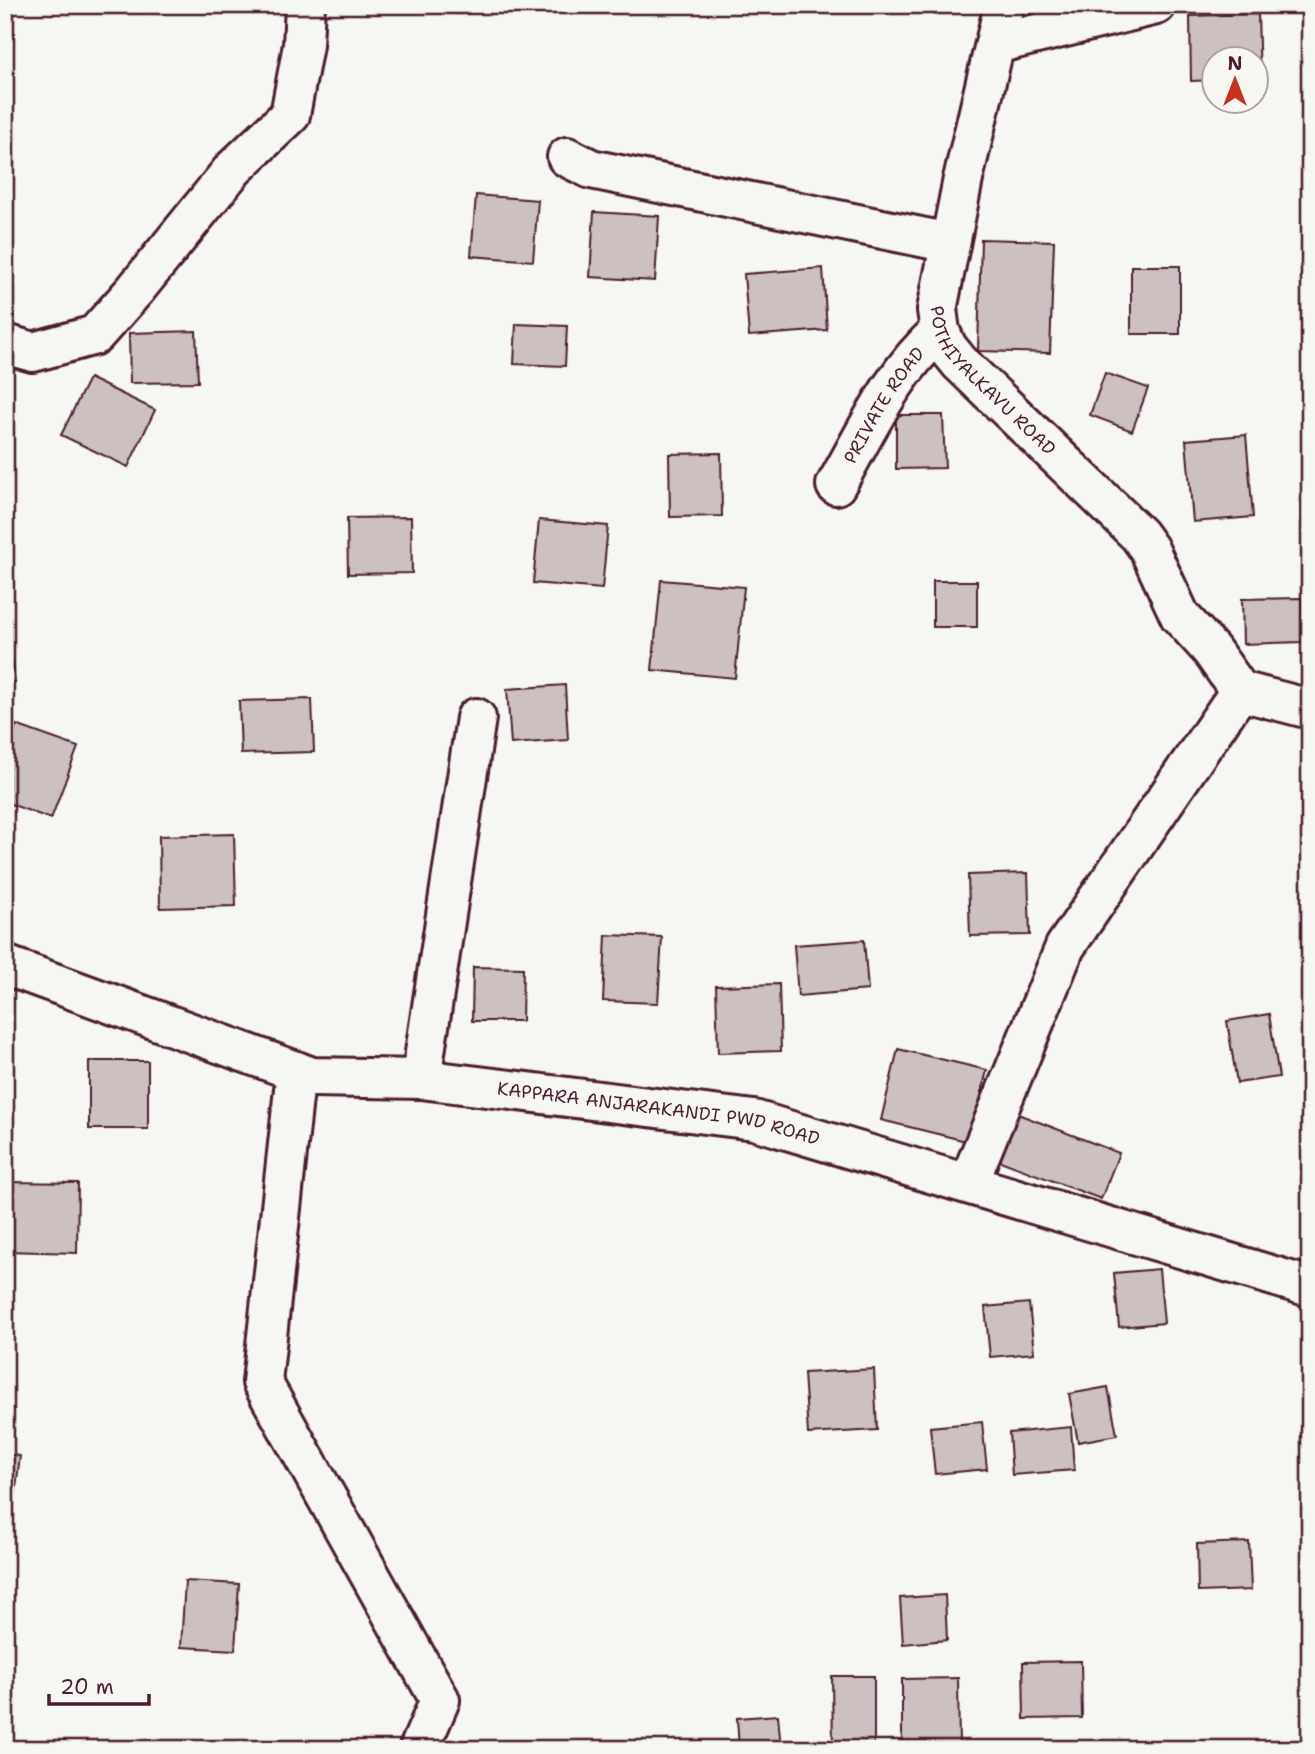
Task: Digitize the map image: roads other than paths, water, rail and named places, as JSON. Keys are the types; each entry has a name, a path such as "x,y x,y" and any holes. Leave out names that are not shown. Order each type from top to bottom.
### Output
{"street":[{"path":"5,344 33,352 95,335 233,169 290,115 303,45 305,5"},
{"name":"POTHIYALKAVU ROAD","path":"1004,5 950,243 937,310 940,331 947,347 960,363 1139,535 1149,549 1180,617 1211,650 1240,691"},
{"path":"995,44 1156,5"},
{"path":"567,157 591,169 950,243"},
{"name":"PRIVATE ROAD","path":"836,485 901,372 918,350 940,331"},
{"path":"969,1182 1065,947 1240,691 1310,709"},
{"path":"421,1079 476,718"},
{"name":"KAPPARA ANJARAKANDI PWD ROAD","path":"5,965 312,1077 421,1079 754,1120 969,1182 1310,1287"},
{"path":"296,1071 262,1382 439,1700 419,1749"}]}
